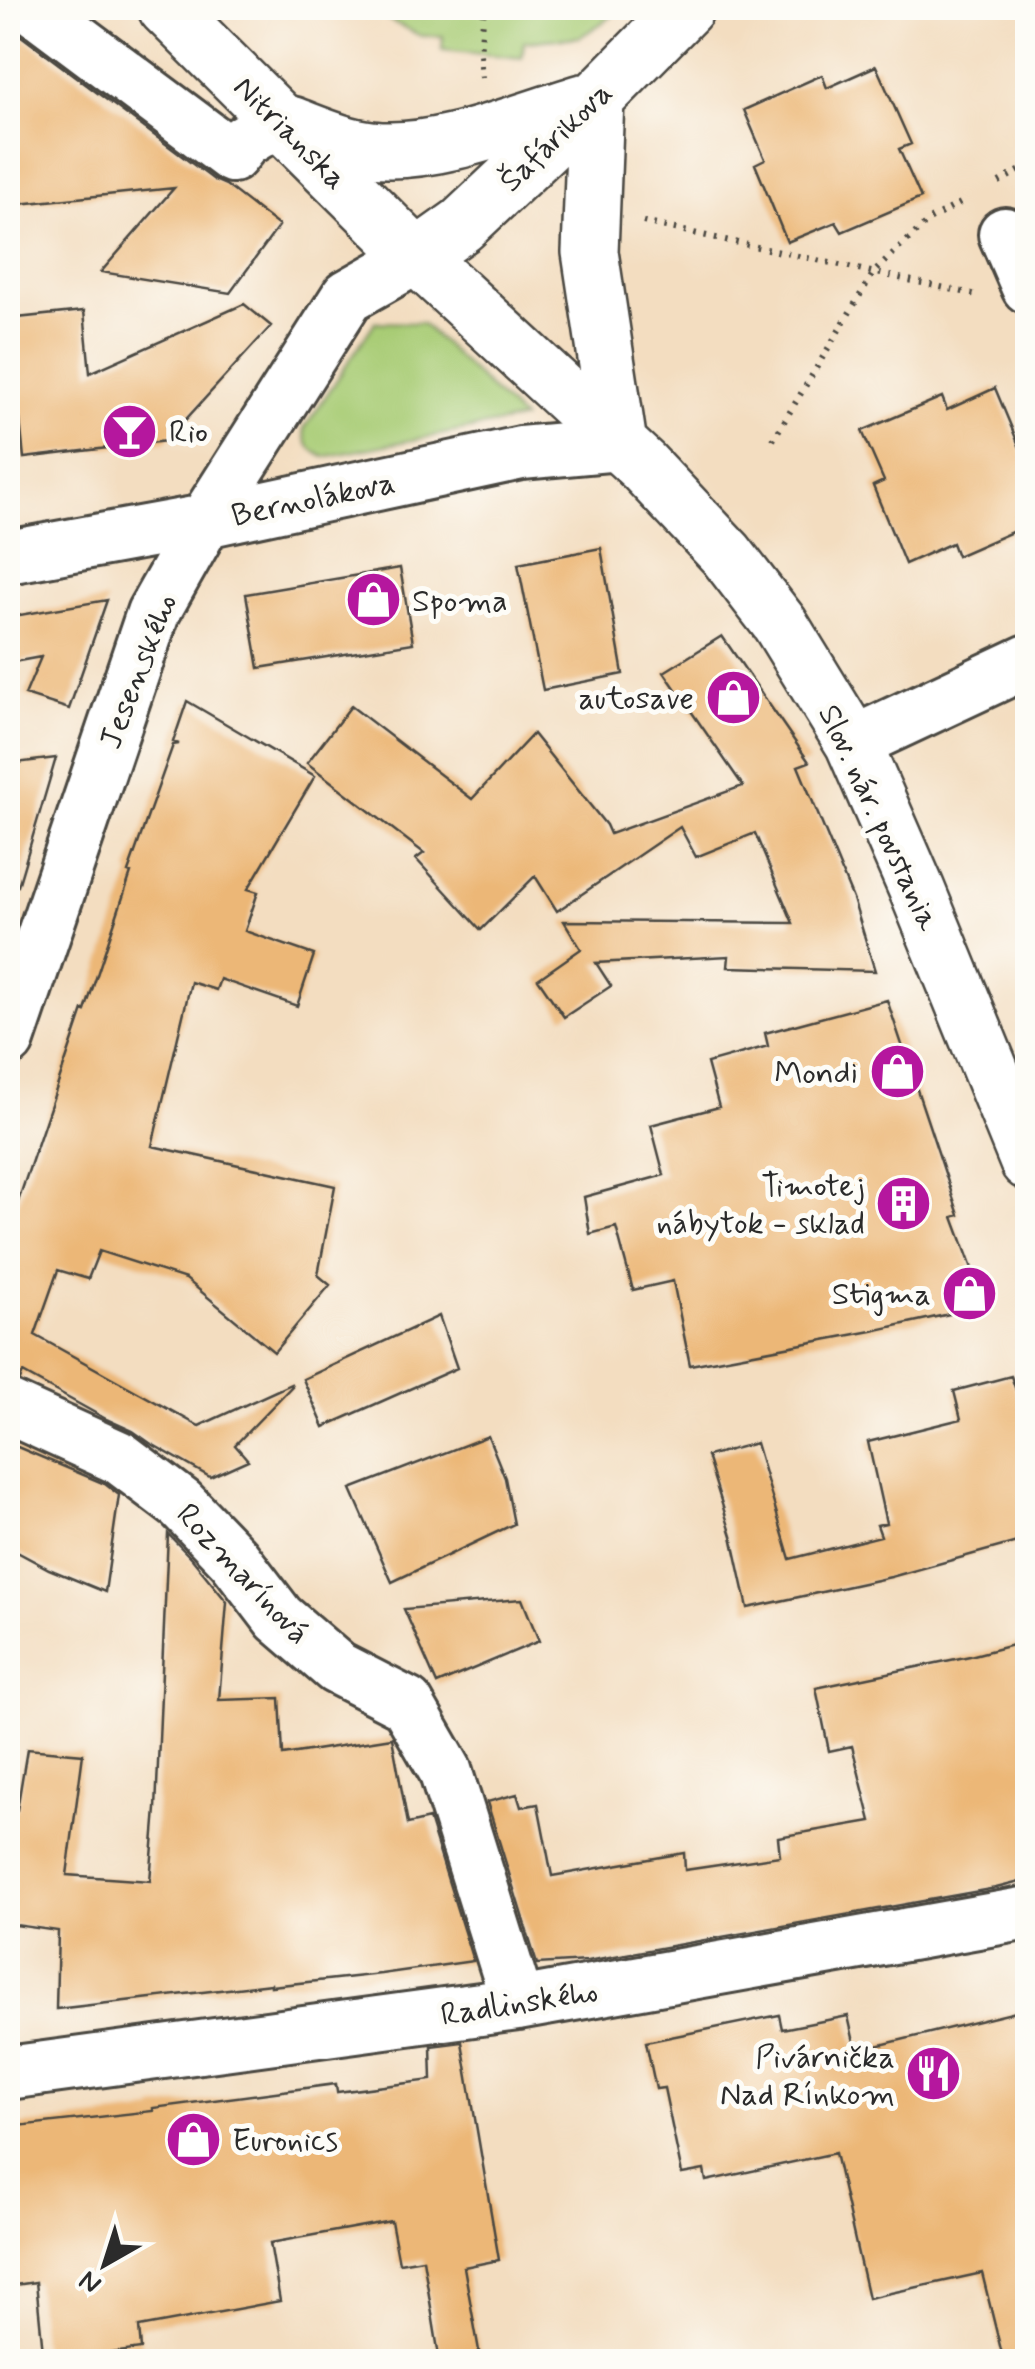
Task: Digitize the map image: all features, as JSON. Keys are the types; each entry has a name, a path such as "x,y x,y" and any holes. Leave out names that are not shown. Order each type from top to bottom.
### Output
{"main road":[{"name":"Nitrianska","path":"166,8 417,257"},
{"name":"Šafárikova","path":"417,257 462,225 686,8"},
{"path":"279,120 348,145 410,150 596,99 590,252 619,444"},
{"name":"Slov. nár. povstania","path":"417,257 643,466 726,554 780,624 853,742 1028,1162"}],"street":[{"path":"34,8 232,156 244,141 279,120"},
{"path":"992,204 1008,293"},
{"name":"Jesenského","path":"8,1040 153,613 205,521 348,296 417,257"},
{"name":"Bernolákova","path":"8,557 205,521 520,453 619,444"},
{"path":"853,742 1028,660"},
{"name":"Rozmarínová","path":"8,1406 120,1458 181,1504 234,1559 279,1618 337,1668 407,1704 445,1770 518,2004"},
{"name":"Radlinského","path":"8,2072 518,2004 1028,1913"}],"path":[{"path":"482,81 480,54 485,8 545,14 552,8"},
{"path":"773,440 874,272 929,220 992,204 1027,169"},
{"path":"627,218 874,272 1008,293"}],"green space":[{"path":"365,8 620,8 580,37 524,42 522,58 442,50 443,36 421,36"},
{"path":"375,322 422,323 522,419 324,457 316,452 307,443 304,429"}],"building":[{"path":"8,21 16,32 279,226 230,293 101,272 174,188 8,205"},
{"path":"876,66 911,144 899,149 921,198 842,232 836,222 787,242 755,164 765,159 744,110 822,75 827,88"},
{"path":"244,304 271,326 166,441 24,458 14,362 8,363 8,319 84,311 90,373"},
{"path":"995,388 1028,467 1028,525 957,556 952,543 905,564 873,486 884,481 862,431 942,397 947,410"},
{"path":"601,548 623,674 543,690 518,564"},
{"path":"400,568 413,643 259,668 246,594"},
{"path":"107,600 69,709 25,695 41,657 8,663 8,617"},
{"path":"722,636 809,762 798,766 853,899 875,971 728,967 729,956 596,963 611,986 564,1017 538,979 581,949 564,921 793,923 755,833 696,857 680,827 557,911 535,876 481,930 416,859 424,853 307,763 351,706 472,799 533,734 610,834 743,786 664,672"},
{"path":"187,701 315,776 248,889 258,892 245,931 314,955 297,1006 220,979 216,990 191,982 152,1146 335,1186 318,1275 330,1285 274,1352 186,1279 99,1251 88,1279 58,1270 35,1335 199,1426 291,1384 235,1445 248,1460 210,1477 23,1373 20,1380 8,1377 8,1231 85,1011 131,873 128,872 173,745 179,744 173,742"},
{"path":"56,758 18,886 8,884 8,764"},
{"path":"887,1000 959,1215 953,1217 986,1306 690,1365 673,1281 633,1290 616,1227 590,1234 584,1197 664,1175 651,1125 719,1107 707,1063 768,1046 765,1033"},
{"path":"439,1316 457,1368 324,1427 303,1379"},
{"path":"1011,1376 1028,1424 1028,1539 891,1577 748,1608 732,1536 707,1456 756,1443 790,1559 881,1536 877,1525 886,1523 868,1442 961,1419 954,1391"},
{"path":"488,1436 505,1478 514,1524 392,1582 351,1489"},
{"path":"8,1443 105,1484 119,1495 105,1592 8,1547"},
{"path":"168,1534 227,1602 219,1700 280,1698 283,1755 392,1738 408,1824 429,1819 473,1961 56,2009 58,1931 8,1924 8,1808 17,1810 27,1749 83,1754 67,1875 150,1881"},
{"path":"522,1599 539,1641 437,1684 404,1609"},
{"path":"1028,1641 1028,1880 587,1961 537,1964 487,1802 517,1794 521,1807 538,1804 552,1876 684,1853 685,1870 780,1856 778,1837 871,1821 852,1746 829,1751 816,1688"},
{"path":"1028,2009 1028,2362 1004,2362 982,2273 868,2298 835,2153 706,2181 704,2170 682,2174 664,2088 656,2089 646,2042 779,2015 782,2029 848,2016 856,2051"},
{"path":"462,2042 499,2260 464,2267 481,2362 440,2362 423,2259 399,2263 391,2221 270,2243 280,2301 139,2327 141,2349 44,2362 36,2282 8,2286 8,2127 336,2084 337,2092 432,2080 431,2046"}],"place":[{"name":"Rio","path":"130,431"},
{"name":"Spoma","path":"373,600"},
{"name":"autosave","path":"733,697"},
{"name":"Mondi","path":"897,1072"},
{"name":"Timotej nábytok - sklad","path":"904,1203"},
{"name":"Stigma","path":"970,1293"},
{"name":"Pivárnička Nad Rínkom","path":"934,2074"},
{"name":"Euronics","path":"193,2139"}]}
